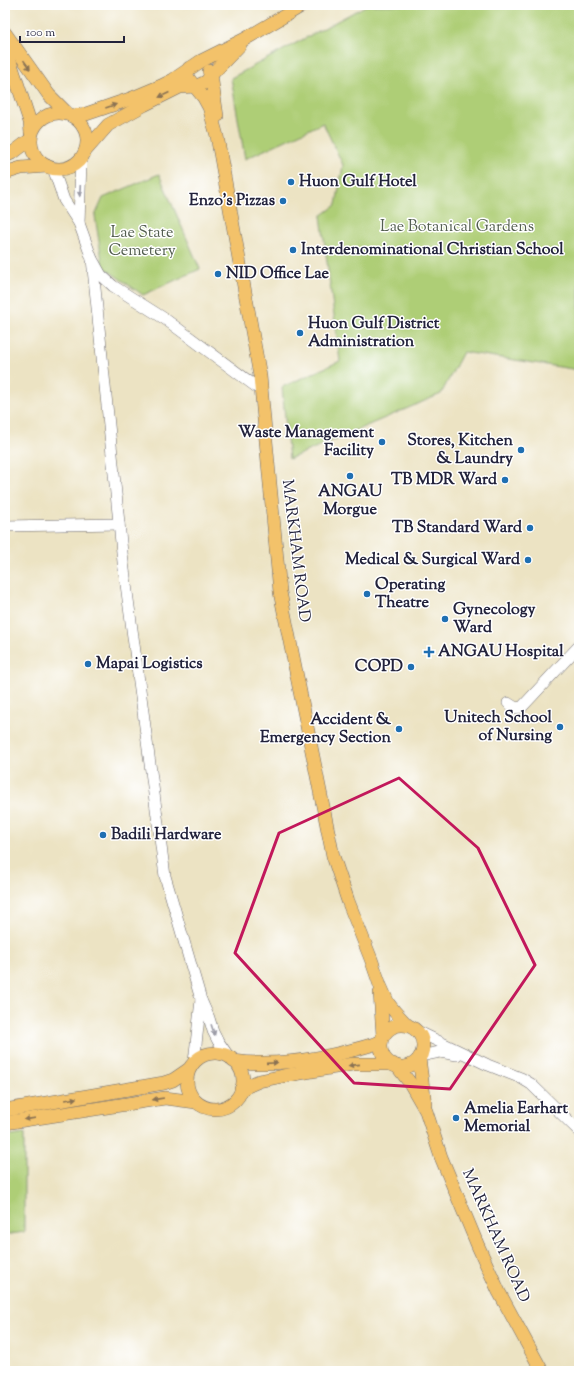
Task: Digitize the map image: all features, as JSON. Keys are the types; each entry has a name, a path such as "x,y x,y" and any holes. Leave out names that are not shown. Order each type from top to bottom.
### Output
{"main road":[{"path":"5,156 14,152 31,136 35,125 41,118 58,112 70,115 86,114 130,99 174,80 191,67 246,39 303,5"},
{"path":"5,32 49,95 70,115 81,122 86,130 88,140 84,154"},
{"path":"5,173 21,168 68,168 76,164 108,125 180,87 194,86 204,83 246,39"},
{"path":"5,46 30,122 32,148 36,157 50,167"},
{"path":"191,67 202,65 205,66 211,75"},
{"name":"MARKHAM ROAD","path":"191,67 187,74 188,78 201,93 209,107 218,136"},
{"name":"MARKHAM ROAD","path":"211,75 217,116 218,136 262,391 268,475 282,599 333,856 348,901 388,1003 412,1028"},
{"name":"MARKHAM ROAD","path":"380,985 383,1024 382,1039"},
{"path":"5,1110 164,1083 173,1080 207,1054 222,1054 231,1059 257,1064 284,1062 342,1053 382,1039 391,1028 396,1025 412,1028 421,1036 423,1043 423,1050 420,1057 409,1065 353,1064 259,1081 241,1089"},
{"path":"382,1039 382,1053 388,1061 395,1065"},
{"name":"MARKHAM ROAD","path":"420,1057 426,1111"},
{"path":"5,1123 165,1098 196,1102 214,1109 221,1108 234,1100 241,1089 242,1074 231,1059"},
{"name":"MARKHAM ROAD","path":"395,1065 410,1083 426,1111 441,1157 478,1246 499,1292 542,1371"},
{"path":"192,1066 187,1076 188,1090 196,1102"}],"street":[{"path":"79,223 84,154"},
{"path":"50,167 64,200 79,223 92,259 101,275 113,286 165,319 262,391"},
{"path":"92,259 124,570 165,876 200,996"},
{"path":"5,526 119,524"},
{"path":"508,703 516,708 522,707 579,646"},
{"path":"192,1066 201,1000 218,1041 231,1059"},
{"path":"412,1028 531,1084 579,1131"},
{"path":"420,1057 435,1052 444,1052 488,1065"}],"highlighted area":[{"path":"399,778 478,848 535,965 450,1089 354,1083 235,953 279,833"}],"green space":[{"name":"Lae Botanical Gardens","path":"367,5 579,5 579,370 463,352 441,394 289,459 282,387 340,361 321,216 336,205 343,165 323,123 245,159 231,78"},
{"name":"Lae State Cemetery","path":"159,174 200,269 143,295 103,267 95,216 103,198"},
{"path":"24,1134 24,1232 5,1235 5,1137"}],"place":[{"name":"Huon Gulf Hotel","path":"291,182"},
{"name":"Enzo's Pizzas","path":"283,201"},
{"name":"Interdenominational Christian School","path":"293,250"},
{"name":"NID Office Lae","path":"218,274"},
{"name":"Huon Gulf District Administration","path":"300,333"},
{"name":"Waste Management Facility","path":"382,442"},
{"name":"Stores, Kitchen & Laundry","path":"521,450"},
{"name":"ANGAU Morgue","path":"350,476"},
{"name":"TB MDR Ward","path":"505,480"},
{"name":"TB Standard Ward","path":"530,528"},
{"name":"Medical & Surgical Ward","path":"528,560"},
{"name":"Operating Theatre","path":"367,594"},
{"name":"Gynecology Ward","path":"445,619"},
{"name":"ANGAU Hospital","path":"429,652"},
{"name":"Mapai Logistics","path":"88,664"},
{"name":"COPD","path":"411,667"},
{"name":"Unitech School of Nursing","path":"560,727"},
{"name":"Accident & Emergency Section","path":"399,729"},
{"name":"Badili Hardware","path":"103,835"},
{"name":"Amelia Earhart Memorial","path":"456,1118"}]}
